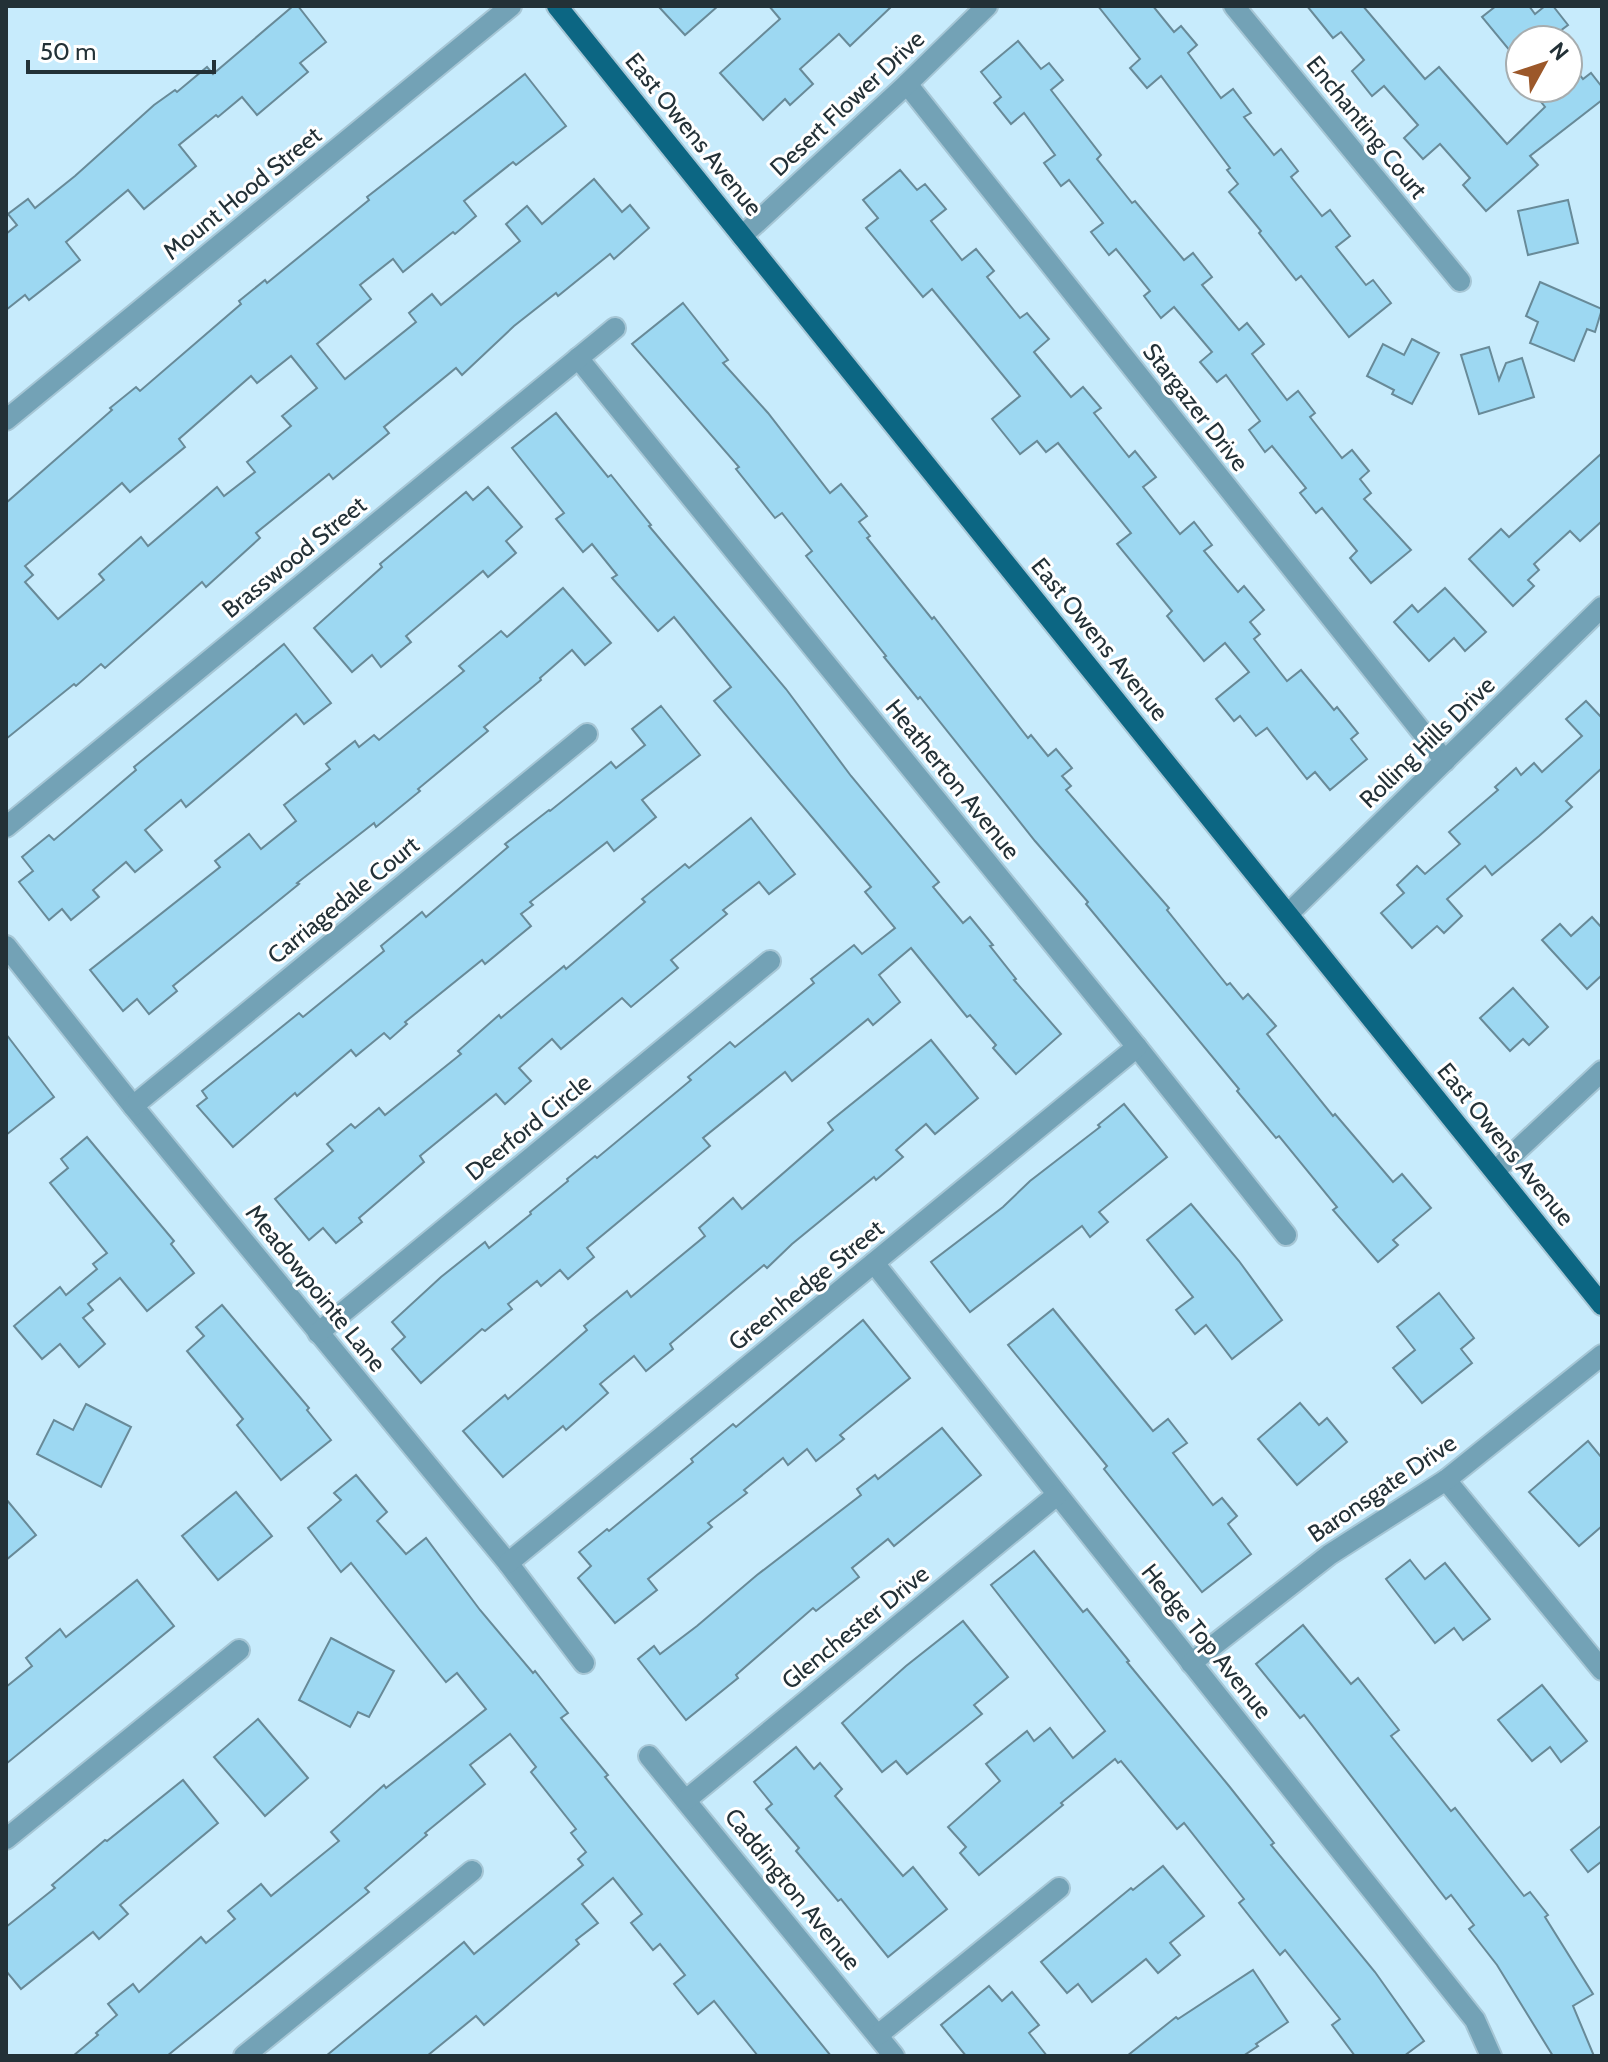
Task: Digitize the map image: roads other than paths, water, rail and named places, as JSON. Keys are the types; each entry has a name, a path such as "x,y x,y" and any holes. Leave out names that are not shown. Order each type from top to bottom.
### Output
{"main road":[{"name":"East Owens Avenue","path":"557,6 1602,1305"}],"street":[{"name":"Mount Hood Street","path":"8,414 511,6"},
{"name":"Desert Flower Drive","path":"742,236 987,6"},
{"name":"Enchanting Court","path":"1234,6 1460,281"},
{"name":"Stargazer Drive","path":"907,84 1445,761"},
{"name":"Brasswood Street","path":"6,827 615,328"},
{"name":"Heatherton Avenue","path":"578,358 1286,1235"},
{"name":"Rolling Hills Drive","path":"1288,914 1602,607"},
{"name":"Carriagedale Court","path":"133,1106 587,734"},
{"name":"Meadowpointe Lane","path":"6,946 133,1106 508,1563 584,1663"},
{"name":"Deerford Circle","path":"318,1333 770,961"},
{"name":"Greenhedge Street","path":"508,1563 1137,1047"},
{"path":"1495,1171 1602,1071"},
{"name":"Hedge Top Avenue","path":"874,1263 1475,2020 1491,2056"},
{"name":"Baronsgate Drive","path":"1191,1663 1329,1555 1446,1480 1602,1355"},
{"path":"1446,1480 1602,1670"},
{"name":"Glenchester Drive","path":"686,1800 1057,1495"},
{"path":"6,1839 239,1650"},
{"name":"Caddington Avenue","path":"649,1756 894,2056"},
{"path":"244,2056 472,1871"},
{"path":"878,2035 1059,1888"}]}
